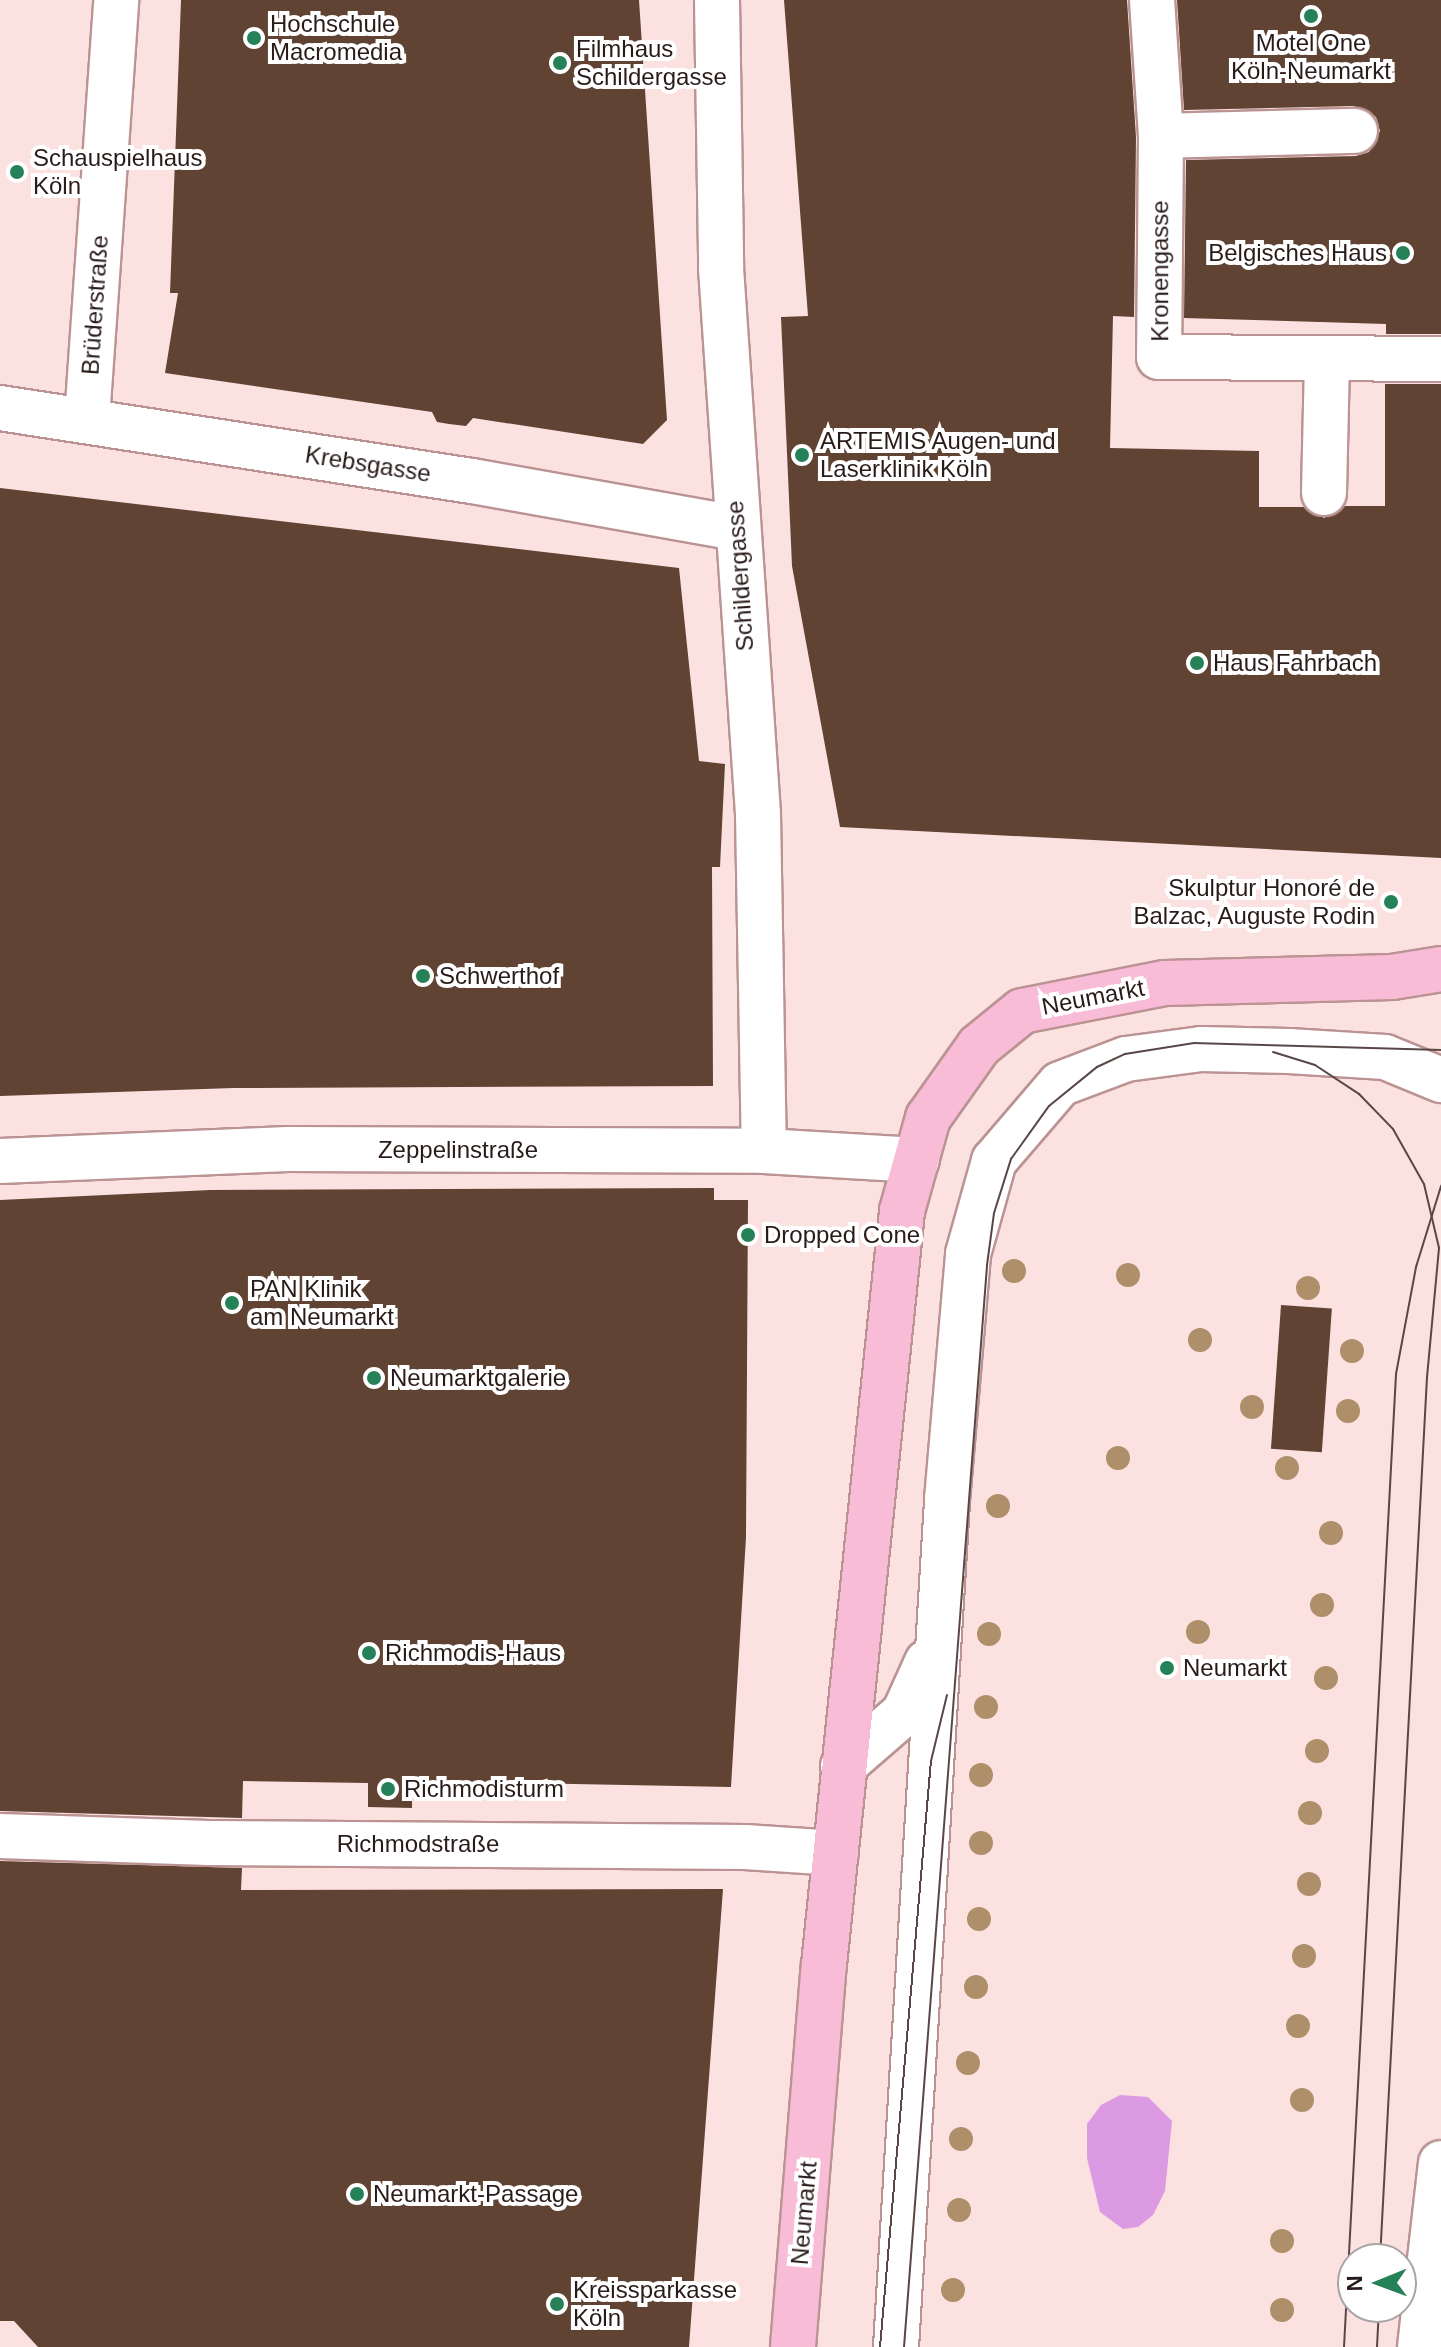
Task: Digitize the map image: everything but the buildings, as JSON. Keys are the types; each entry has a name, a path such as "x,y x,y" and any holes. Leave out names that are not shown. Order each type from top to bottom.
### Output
{"main road":[{"name":"Neumarkt","path":"793,2347 843,1766 902,1211 928,1118 954,1076 979,1046 1022,1011 1165,983 1429,981"}],"street":[{"name":"Brüderstraße","path":"87,419 116,0"},
{"name":"Schildergasse","path":"717,0 721,268 735,528 758,814 764,1151"},
{"name":"Kronengasse","path":"1152,0 1161,136 1159,357 1441,359"},
{"path":"1161,136 1355,131"},
{"path":"1324,493 1327,359"},
{"name":"Krebsgasse","path":"0,408 87,419 735,528"},
{"path":"896,2347 941,1593 968,1254 994,1161 1060,1084 1126,1059 1201,1049 1385,1057 1441,1080"},
{"name":"Zeppelinstraße","path":"0,1161 288,1149 764,1151 917,1160"},
{"path":"843,1766 904,1713 931,1652 941,1593"},
{"name":"Richmodstraße","path":"0,1836 209,1843 745,1847 836,1853"},
{"path":"1420,2347 1441,2163"}],"shaded area":[{"path":"1120,2095 1148,2097 1172,2121 1165,2191 1153,2215 1138,2227 1123,2229 1100,2212 1087,2158 1087,2124 1101,2105"}],"tram line":[{"path":"904,2347 987,1265 994,1213 1011,1159 1049,1106 1097,1067 1125,1054 1194,1043 1441,1050"},
{"path":"1273,1052 1315,1065 1359,1094 1393,1129 1424,1184 1439,1248 1427,1377 1381,2243"},
{"path":"1344,2347 1396,1374 1416,1267 1441,1186"},
{"path":"880,2347 931,1761 947,1695"},
{"path":"1377,2347 1378,2323"}],"place":[{"name":"Motel One Köln-Neumarkt","path":"1311,16"},
{"name":"Hochschule Macromedia","path":"254,38"},
{"name":"Filmhaus Schildergasse","path":"560,63"},
{"name":"Schauspielhaus Köln","path":"17,172"},
{"name":"Belgisches Haus","path":"1403,253"},
{"name":"ARTEMIS Augen- und Laserklinik Köln","path":"802,455"},
{"name":"Haus Fahrbach","path":"1197,663"},
{"name":"Skulptur Honoré de Balzac, Auguste Rodin","path":"1391,902"},
{"name":"Schwerthof","path":"423,976"},
{"name":"Dropped Cone","path":"748,1235"},
{"name":"PAN Klinik am Neumarkt","path":"232,1303"},
{"name":"Neumarktgalerie","path":"374,1378"},
{"name":"Richmodis-Haus","path":"369,1653"},
{"name":"Neumarkt","path":"1167,1668"},
{"name":"Richmodisturm","path":"388,1789"},
{"name":"Neumarkt-Passage","path":"357,2194"},
{"name":"Kreissparkasse Köln","path":"557,2304"}]}
